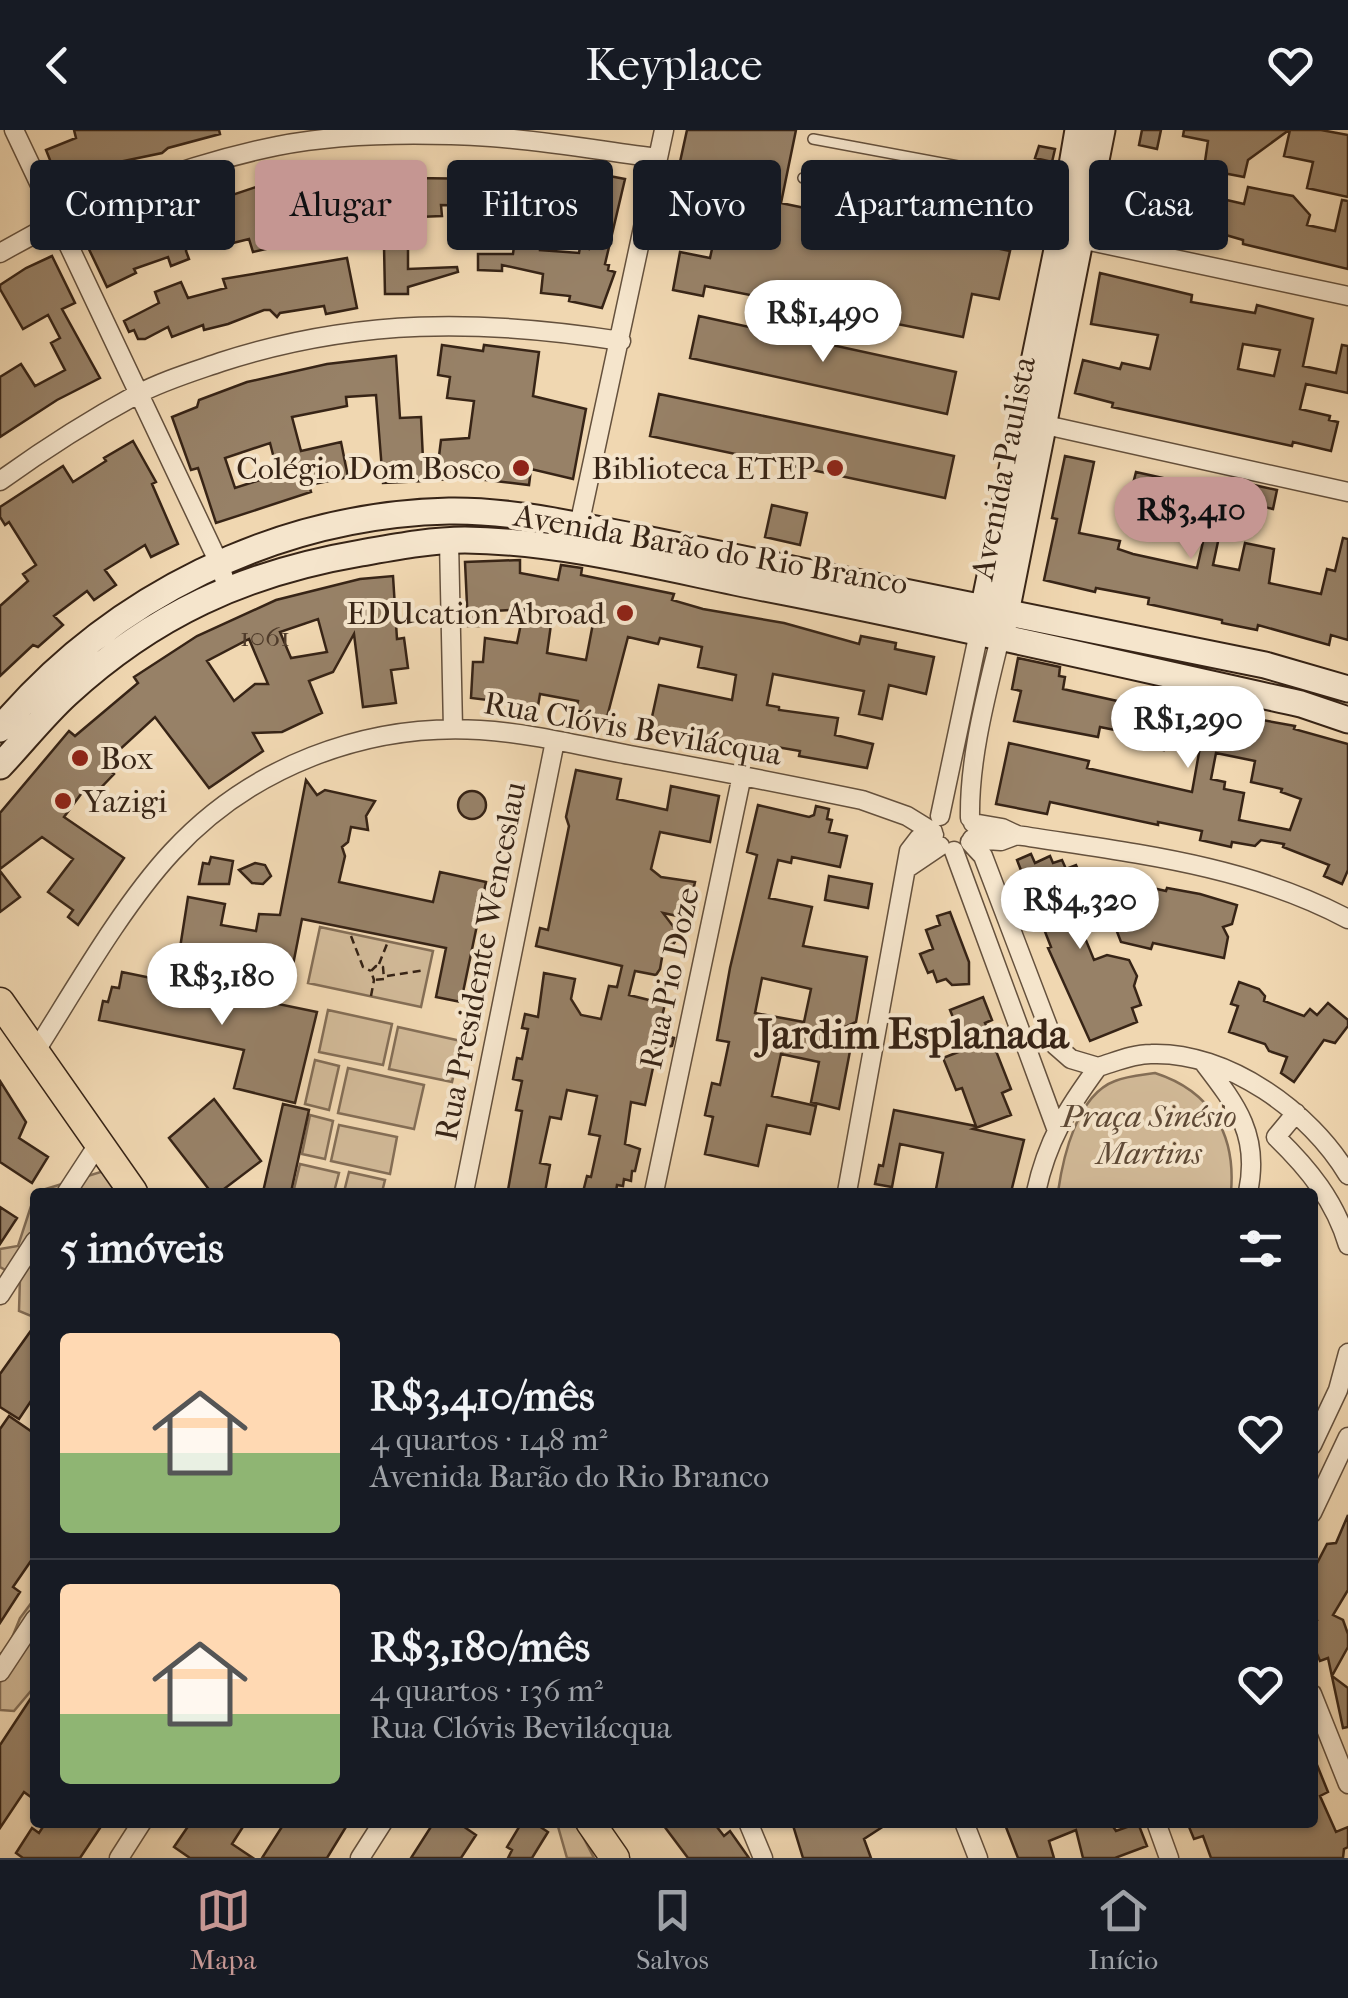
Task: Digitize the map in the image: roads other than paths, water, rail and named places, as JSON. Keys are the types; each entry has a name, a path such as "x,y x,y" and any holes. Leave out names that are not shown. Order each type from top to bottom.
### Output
{"main road":[{"name":"Avenida Paulista","path":"1069,180 1078,130"},
{"name":"Avenida Paulista","path":"992,623 1071,238 1102,130"},
{"name":"Avenida Paulista","path":"1069,203 1071,238"},
{"name":"Avenida Barão do Rio Branco","path":"0,728 90,640 150,598 219,563 340,524 447,511 579,525 992,623 1301,704 1348,720"},
{"name":"Avenida Barão do Rio Branco","path":"0,766 100,664 166,618 223,590 333,558 448,541 574,552 1265,665 1348,689"},
{"path":"0,1002 131,1188"},
{"path":"593,1828 608,1855"}],"street":[{"path":"14,130 30,163"},
{"path":"574,552 664,130"},
{"path":"229,160 278,146 381,136 491,137 658,158"},
{"path":"0,253 30,236"},
{"path":"1071,238 1348,296"},
{"path":"71,250 219,563 226,581 223,590"},
{"path":"0,481 48,447 138,394 308,337 363,330 501,325 621,341"},
{"path":"1033,422 1348,492"},
{"path":"448,541 453,730"},
{"name":"Avenida Paulista","path":"992,623 954,834 1056,1128"},
{"name":"Avenida Paulista","path":"954,834 970,788 992,623"},
{"name":"Rua Clóvis Bevilácqua","path":"35,1052 150,877 175,848 234,796 305,758 341,746 415,731 482,730 556,741 862,800 954,834 1002,828 1017,835 1206,866 1248,877 1348,919"},
{"name":"Rua Presidente Wenceslau","path":"465,1188 556,741"},
{"name":"Rua Pio Doze","path":"655,1188 742,776"},
{"path":"848,1188 912,845 919,838 954,834 983,856 1055,1046 1071,1059 1098,1067 1151,1054 1204,1063 1258,1085 1296,1112 1335,1153 1348,1175"},
{"path":"1204,1063 1233,1102 1248,1134 1253,1166 1249,1188"},
{"path":"1037,1188 1056,1128 1098,1067"},
{"path":"1253,1166 1296,1112"},
{"path":"1276,1137 1342,1204 1348,1245"},
{"path":"69,1188 99,1142"},
{"path":"0,1296 30,1249"},
{"path":"1318,1432 1338,1390 1348,1353"},
{"path":"1318,1501 1348,1438"},
{"path":"0,1672 30,1627"},
{"path":"1318,1709 1348,1784"},
{"path":"120,1858 138,1828"},
{"path":"360,1858 379,1828"},
{"path":"750,1828 762,1858"},
{"path":"966,1828 973,1856"},
{"path":"1158,1828 1170,1858"}],"lane":[{"path":"813,139 931,160"}],"place":[{"name":"Colégio Dom Bosco","path":"521,468"},
{"name":"Biblioteca ETEP","path":"835,468"},
{"name":"EDUcation Abroad","path":"625,613"},
{"name":"Box","path":"80,758"},
{"name":"Yazigi","path":"63,801"}],"district":[{"name":"Jardim Esplanada","path":"913,1033"}],"park label":[{"name":"Praça Sinésio Martins","path":"1149,1134"}]}
